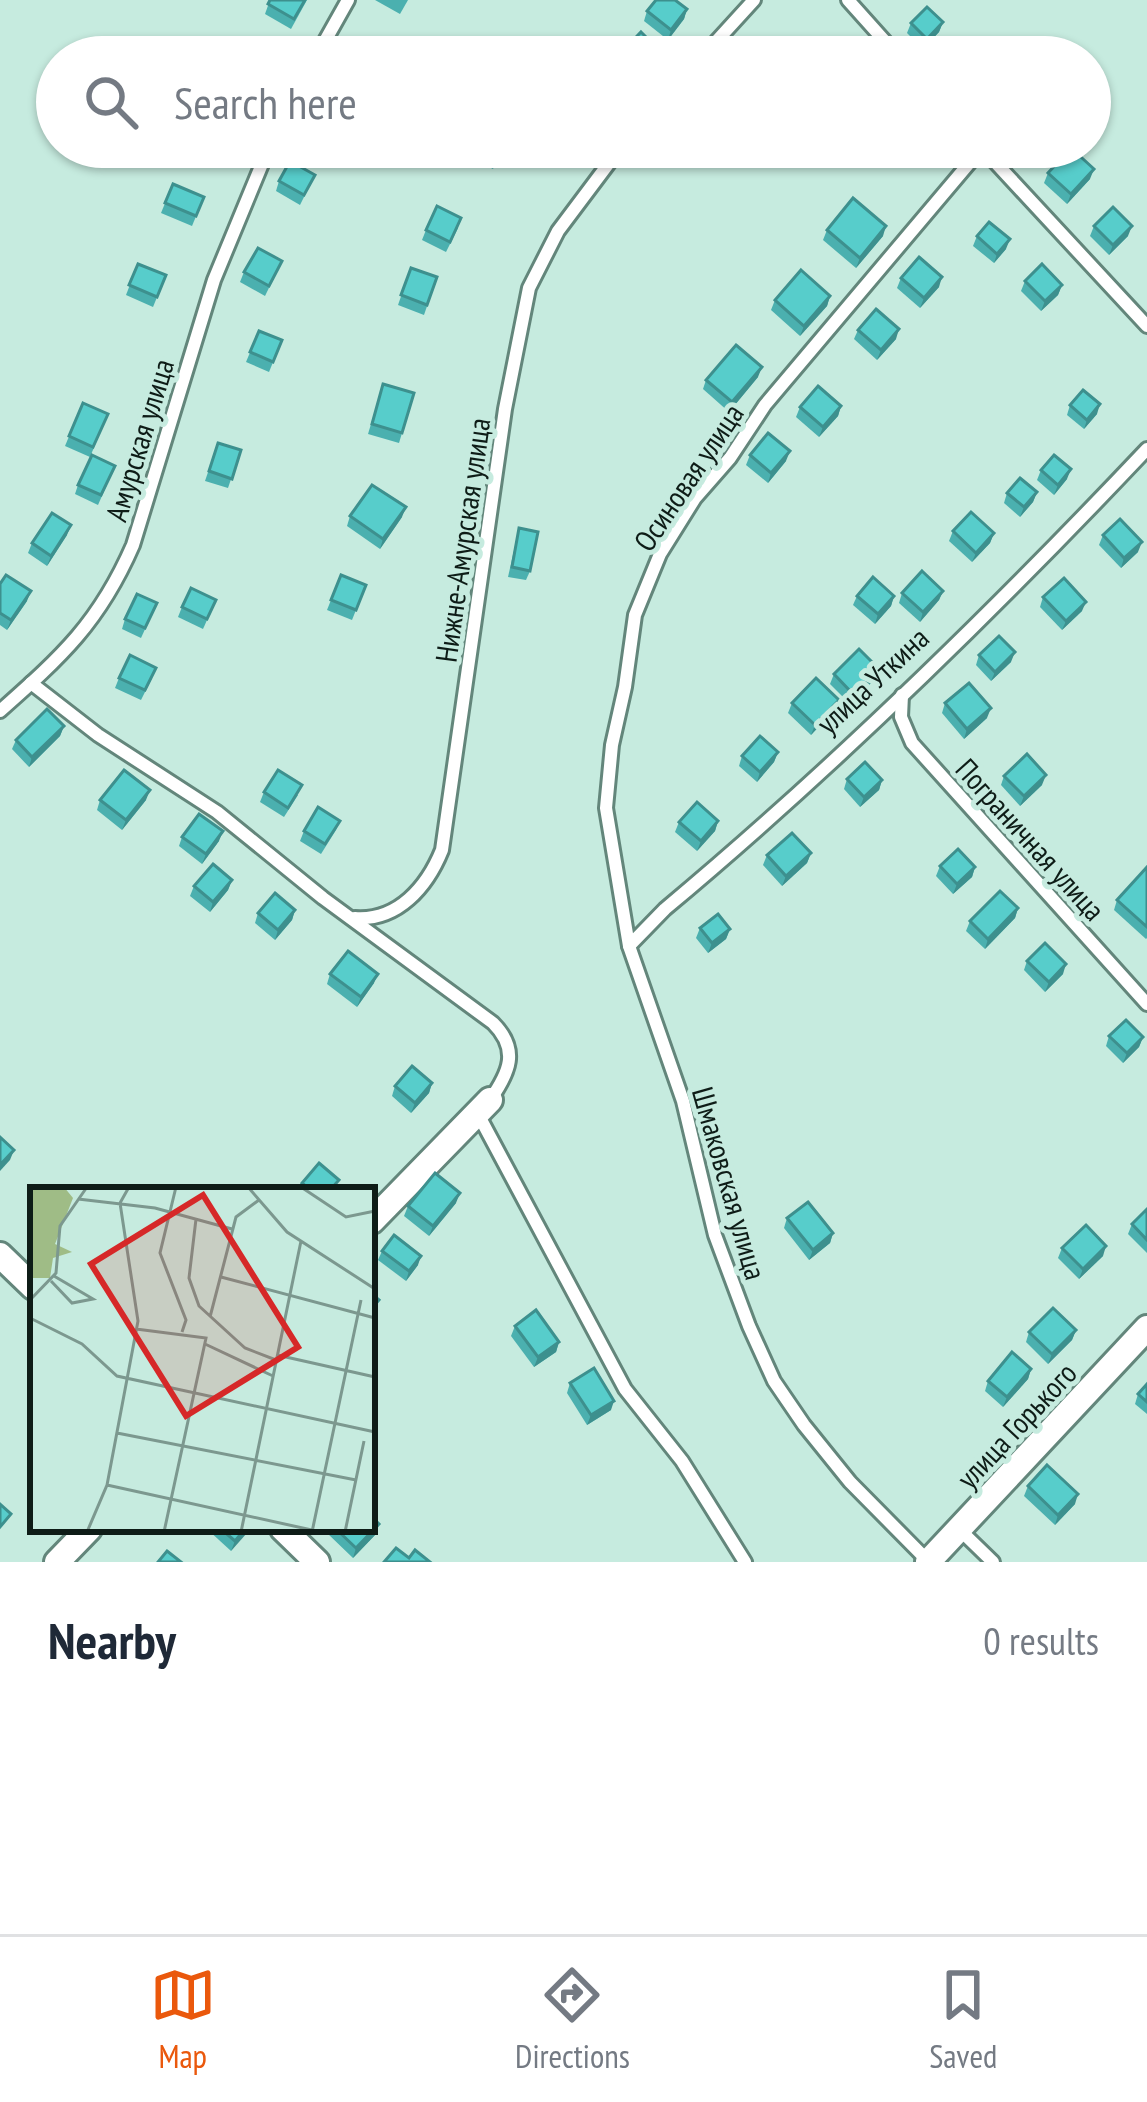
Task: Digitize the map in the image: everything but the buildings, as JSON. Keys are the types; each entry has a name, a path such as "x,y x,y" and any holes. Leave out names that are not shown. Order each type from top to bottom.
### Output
{"street":[{"path":"375,1218 483,1107"},
{"path":"0,1255 30,1284"},
{"name":"улица Горького","path":"929,1562 1147,1328"},
{"path":"57,1562 86,1532"},
{"path":"286,1532 317,1562"}],"lane":[{"path":"328,36 348,0"},
{"path":"721,36 754,0"},
{"path":"848,0 880,36"},
{"name":"Амурская улица","path":"0,711 82,634 115,586 133,545 214,280 260,168"},
{"name":"Нижне-Амурская улица","path":"355,918 382,916 409,900 424,886 442,850 505,409 529,288 558,231 605,168"},
{"name":"Осиновая улица","path":"622,905 606,808 612,745 635,615 660,554 695,498 730,458 779,387 963,168"},
{"path":"1000,168 1147,326"},
{"name":"улица Уткина","path":"629,946 902,695 1045,557 1147,448"},
{"path":"31,683 98,735 217,812 323,898 457,993 504,1034 510,1066 483,1107 625,1389 682,1461 745,1562"},
{"name":"Пограничная улица","path":"902,695 902,717 912,743 1147,1004"},
{"name":"Шмаковская улица","path":"622,905 629,946 683,1102 715,1235 774,1381 850,1482 929,1562"},
{"path":"959,1529 992,1562"}]}
